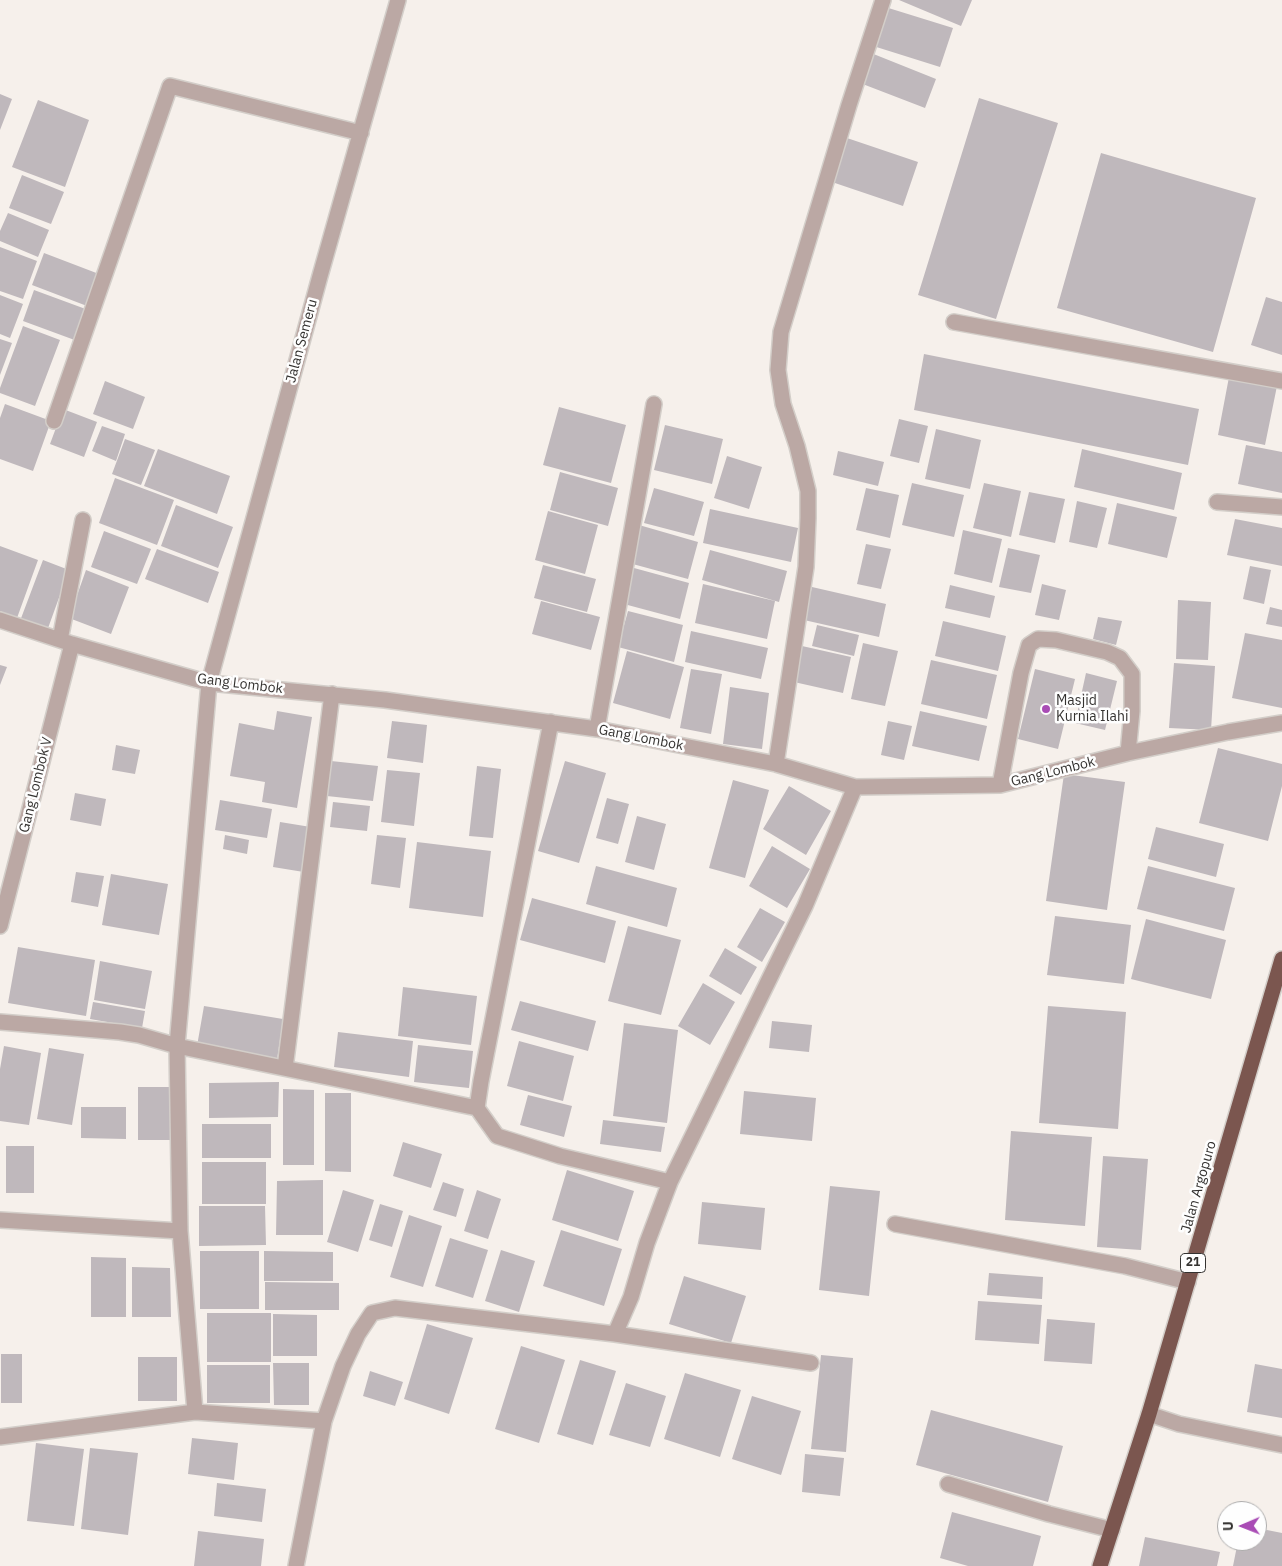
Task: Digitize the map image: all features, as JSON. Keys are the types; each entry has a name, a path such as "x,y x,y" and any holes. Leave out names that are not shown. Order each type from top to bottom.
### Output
{"highway":[{"name":"Jalan Argopuro","path":"1100,1566 1149,1414 1282,959"}],"street":[{"name":"Jalan Semeru","path":"195,1412 180,1231 177,1046 209,683 398,0"},
{"path":"776,764 806,567 808,518 808,491 797,446 782,404 778,370 781,332 849,105 883,0"},
{"path":"54,421 170,86 361,133"},
{"path":"954,322 1282,381"},
{"path":"597,729 654,404"},
{"path":"1217,502 1282,507"},
{"name":"Gang Lombok V","path":"0,926 66,642 83,520"},
{"name":"Gang Lombok","path":"0,620 66,642 209,683 332,694 597,729 776,764 855,787 1000,785 1128,753 1282,723"},
{"path":"1000,785 1021,673 1029,645 1038,639 1056,640 1107,652 1120,658 1132,674 1132,710 1128,753"},
{"path":"285,1068 332,694"},
{"path":"551,722 480,1081 477,1108 497,1136 560,1156 670,1182"},
{"path":"615,1334 631,1297 647,1243 670,1182 805,906 855,787"},
{"path":"0,1022 120,1032 159,1040 177,1046 477,1108"},
{"path":"0,1220 180,1231"},
{"path":"895,1224 1125,1266 1188,1282"},
{"path":"296,1566 324,1421 343,1366 354,1342 372,1313 395,1308 615,1334 811,1363"},
{"path":"0,1437 195,1412 324,1421"},
{"path":"1149,1414 1179,1424 1282,1445"},
{"path":"948,1484 1049,1514 1112,1530"}],"building":[{"path":"899,0 972,0 961,26"},
{"path":"882,6 953,28 940,67 870,45"},
{"path":"871,53 936,79 925,108 860,83"},
{"path":"0,94 12,99 0,130"},
{"path":"979,98 1058,123 996,319 918,295"},
{"path":"38,100 89,120 65,187 12,167"},
{"path":"844,137 918,162 903,206 829,181"},
{"path":"1101,153 1256,198 1213,352 1057,308"},
{"path":"22,175 64,192 51,224 9,208"},
{"path":"8,213 49,230 38,257 0,241 0,231"},
{"path":"0,247 37,261 23,299 0,291"},
{"path":"44,253 99,274 87,306 32,285"},
{"path":"34,290 91,311 80,342 23,321"},
{"path":"0,295 23,304 10,338 0,334"},
{"path":"1266,297 1282,302 1282,355 1251,345"},
{"path":"23,326 60,340 35,406 0,393 0,388"},
{"path":"0,339 12,343 0,375"},
{"path":"924,354 1199,409 1188,465 914,410"},
{"path":"1229,377 1277,386 1265,445 1218,435"},
{"path":"105,381 145,397 133,429 93,414"},
{"path":"5,404 51,421 33,471 0,459 0,418"},
{"path":"559,407 626,425 611,483 543,465"},
{"path":"63,409 97,422 84,457 50,444"},
{"path":"899,419 928,426 919,463 890,456"},
{"path":"665,425 723,439 712,484 654,470"},
{"path":"102,426 125,434 116,461 92,451"},
{"path":"936,429 981,440 970,489 925,479"},
{"path":"125,439 155,450 141,485 112,474"},
{"path":"1246,445 1282,452 1282,493 1238,484"},
{"path":"158,449 230,476 217,514 144,486"},
{"path":"1082,449 1182,473 1174,510 1074,487"},
{"path":"838,451 884,462 878,486 833,475"},
{"path":"727,456 762,467 749,509 714,498"},
{"path":"560,472 618,488 608,526 550,510"},
{"path":"115,478 174,500 157,545 99,523"},
{"path":"912,483 964,495 954,537 902,525"},
{"path":"984,483 1021,491 1011,537 973,528"},
{"path":"654,488 704,502 694,536 644,523"},
{"path":"866,488 899,495 890,538 856,530"},
{"path":"1029,492 1065,499 1055,543 1019,535"},
{"path":"1077,501 1107,508 1097,548 1069,542"},
{"path":"1117,503 1177,517 1167,558 1108,544"},
{"path":"176,505 233,527 218,568 161,546"},
{"path":"710,509 798,528 791,562 703,543"},
{"path":"548,511 598,525 585,574 535,560"},
{"path":"1235,519 1282,528 1282,566 1227,555"},
{"path":"639,525 698,542 688,579 629,563"},
{"path":"963,530 1002,539 992,583 954,574"},
{"path":"104,531 151,549 137,584 91,567"},
{"path":"866,544 891,549 881,589 857,584"},
{"path":"0,546 38,560 17,618 0,611"},
{"path":"1008,548 1040,555 1031,593 999,587"},
{"path":"157,549 219,572 208,603 145,579"},
{"path":"710,550 787,571 779,602 702,580"},
{"path":"43,560 69,570 47,631 20,621"},
{"path":"543,565 596,579 587,612 534,598"},
{"path":"1250,566 1271,570 1264,604 1243,599"},
{"path":"634,568 689,583 680,619 624,604"},
{"path":"86,570 129,587 111,634 69,618"},
{"path":"703,584 775,601 767,639 695,623"},
{"path":"1042,584 1066,590 1059,620 1035,615"},
{"path":"950,585 995,596 990,618 945,608"},
{"path":"812,587 886,604 879,637 804,620"},
{"path":"1178,600 1211,602 1208,660 1176,659"},
{"path":"541,601 600,617 591,650 532,634"},
{"path":"1270,607 1282,610 1282,627 1266,624"},
{"path":"628,611 683,625 674,662 618,647"},
{"path":"1098,617 1122,621 1116,645 1093,639"},
{"path":"943,621 1006,636 998,671 935,656"},
{"path":"817,625 859,635 854,656 812,646"},
{"path":"691,631 768,648 761,679 685,662"},
{"path":"1245,633 1282,640 1282,708 1232,698"},
{"path":"863,643 898,651 885,706 851,699"},
{"path":"802,646 851,657 843,693 794,682"},
{"path":"627,651 684,667 670,719 613,703"},
{"path":"931,660 997,675 987,719 921,704"},
{"path":"1174,663 1215,666 1211,730 1169,728"},
{"path":"0,665 7,667 0,685"},
{"path":"691,669 722,674 711,734 680,728"},
{"name":"Masjid Kurnia Ilahi","path":"1035,669 1075,679 1058,749 1018,739"},
{"path":"1086,673 1117,681 1105,730 1075,723"},
{"path":"730,687 769,693 762,749 723,744"},
{"path":"277,711 312,717 297,808 262,802 265,782 230,776 239,723 274,730"},
{"path":"920,711 987,726 979,761 912,746"},
{"path":"392,721 427,725 423,763 387,758"},
{"path":"888,721 912,726 904,760 881,755"},
{"path":"116,745 140,750 135,774 112,770"},
{"path":"1218,748 1282,764 1282,786 1268,841 1199,823"},
{"path":"331,761 378,766 373,801 327,796"},
{"path":"565,761 606,773 579,863 538,851"},
{"path":"477,766 501,769 493,838 469,836"},
{"path":"387,770 420,773 414,826 381,822"},
{"path":"1064,774 1125,782 1107,910 1046,901"},
{"path":"733,780 769,790 745,878 709,868"},
{"path":"789,786 831,811 806,855 763,829"},
{"path":"75,793 106,799 101,826 70,820"},
{"path":"607,798 629,804 618,844 596,838"},
{"path":"220,800 272,809 267,838 215,830"},
{"path":"333,802 370,806 367,831 330,827"},
{"path":"637,816 666,824 654,870 625,862"},
{"path":"280,822 323,829 316,874 273,867"},
{"path":"1156,827 1224,844 1216,877 1148,859"},
{"path":"225,835 249,840 247,854 223,849"},
{"path":"377,835 406,838 400,888 371,884"},
{"path":"417,842 491,851 483,917 409,908"},
{"path":"772,846 810,869 787,908 749,886"},
{"path":"596,866 677,888 667,927 586,904"},
{"path":"1148,866 1235,888 1224,931 1137,909"},
{"path":"76,872 104,876 98,907 71,902"},
{"path":"111,874 168,884 159,935 102,925"},
{"path":"532,898 616,921 605,963 520,940"},
{"path":"760,908 785,922 762,962 737,947"},
{"path":"1055,916 1131,925 1124,984 1047,975"},
{"path":"1146,919 1226,940 1211,999 1131,979"},
{"path":"628,926 681,940 661,1015 608,1001"},
{"path":"18,947 95,960 86,1016 8,1003"},
{"path":"725,948 757,967 741,995 709,976"},
{"path":"100,961 152,971 145,1009 94,1000"},
{"path":"703,983 735,1002 710,1045 678,1026"},
{"path":"403,987 477,996 471,1045 398,1036"},
{"path":"520,1001 596,1021 588,1051 511,1030"},
{"path":"93,1002 145,1011 142,1028 90,1019"},
{"path":"204,1006 283,1019 277,1060 197,1046"},
{"path":"1048,1006 1126,1012 1118,1129 1039,1123"},
{"path":"772,1021 812,1025 809,1052 769,1048"},
{"path":"624,1023 678,1030 667,1123 613,1116"},
{"path":"338,1032 413,1041 409,1077 334,1067"},
{"path":"519,1041 574,1056 563,1101 507,1086"},
{"path":"418,1045 473,1051 469,1088 414,1082"},
{"path":"4,1046 41,1053 29,1125 0,1121 0,1069"},
{"path":"49,1048 84,1054 72,1125 37,1119"},
{"path":"279,1082 278,1117 209,1118 209,1083"},
{"path":"138,1087 176,1087 176,1140 138,1140"},
{"path":"283,1089 314,1090 314,1165 283,1165"},
{"path":"744,1091 816,1098 812,1141 740,1134"},
{"path":"325,1093 351,1093 351,1172 325,1171"},
{"path":"528,1095 572,1106 564,1137 520,1125"},
{"path":"81,1107 126,1107 126,1139 81,1138"},
{"path":"603,1120 665,1127 661,1152 600,1144"},
{"path":"202,1124 271,1124 271,1158 202,1158"},
{"path":"1011,1131 1092,1137 1085,1226 1005,1220"},
{"path":"403,1142 442,1154 431,1188 393,1176"},
{"path":"6,1146 34,1146 34,1193 6,1193"},
{"path":"1103,1156 1148,1159 1141,1250 1097,1247"},
{"path":"202,1162 266,1162 266,1204 202,1204"},
{"path":"567,1170 634,1191 618,1241 552,1220"},
{"path":"323,1180 323,1235 276,1235 277,1181"},
{"path":"443,1182 464,1189 456,1217 433,1210"},
{"path":"830,1186 880,1191 869,1296 819,1290"},
{"path":"343,1190 374,1200 358,1252 327,1242"},
{"path":"477,1190 501,1199 488,1239 464,1231"},
{"path":"702,1202 765,1208 761,1250 698,1244"},
{"path":"380,1204 403,1211 392,1247 369,1240"},
{"path":"199,1206 265,1206 266,1245 199,1246"},
{"path":"409,1215 442,1226 423,1287 390,1277"},
{"path":"561,1230 622,1249 604,1306 543,1286"},
{"path":"450,1238 488,1250 473,1298 435,1286"},
{"path":"501,1250 535,1261 519,1312 485,1301"},
{"path":"200,1251 259,1251 259,1309 200,1309"},
{"path":"264,1251 333,1252 333,1281 264,1281"},
{"path":"91,1257 126,1258 126,1317 91,1317"},
{"path":"132,1267 170,1268 171,1317 132,1317"},
{"path":"989,1273 1043,1277 1042,1299 987,1295"},
{"path":"684,1276 746,1296 731,1343 669,1324"},
{"path":"265,1282 339,1283 339,1310 265,1310"},
{"path":"978,1301 1042,1305 1039,1344 975,1340"},
{"path":"207,1313 271,1313 271,1362 207,1362"},
{"path":"273,1314 317,1315 317,1356 273,1356"},
{"path":"1047,1319 1095,1323 1092,1364 1044,1361"},
{"path":"427,1324 473,1338 449,1414 404,1399"},
{"path":"521,1346 565,1360 539,1443 495,1429"},
{"path":"1,1354 22,1354 22,1403 1,1403"},
{"path":"821,1355 853,1358 846,1452 811,1449"},
{"path":"138,1357 177,1357 177,1401 138,1401"},
{"path":"580,1360 616,1371 593,1445 557,1434"},
{"path":"273,1363 309,1363 309,1405 274,1405"},
{"path":"1255,1364 1282,1369 1282,1418 1247,1412"},
{"path":"207,1365 270,1365 270,1403 207,1403"},
{"path":"370,1371 403,1382 395,1406 363,1396"},
{"path":"685,1373 741,1390 720,1457 664,1439"},
{"path":"626,1383 666,1396 650,1447 609,1435"},
{"path":"752,1396 801,1411 781,1475 732,1459"},
{"path":"931,1410 1063,1446 1048,1502 916,1465"},
{"path":"192,1438 238,1443 234,1480 188,1474"},
{"path":"36,1443 84,1449 74,1526 27,1521"},
{"path":"90,1448 138,1453 128,1535 81,1529"},
{"path":"805,1454 844,1458 840,1496 802,1492"},
{"path":"217,1483 266,1489 262,1522 214,1516"},
{"path":"952,1512 1041,1536 1033,1566 968,1566 940,1558"},
{"path":"1267,1530 1282,1533 1282,1566 1233,1566 1236,1551 1267,1551"},
{"path":"198,1531 264,1539 261,1566 194,1566"},
{"path":"1145,1537 1220,1552 1217,1566 1139,1566"}],"place":[{"name":"Masjid Kurnia Ilahi","path":"1046,709"}]}
